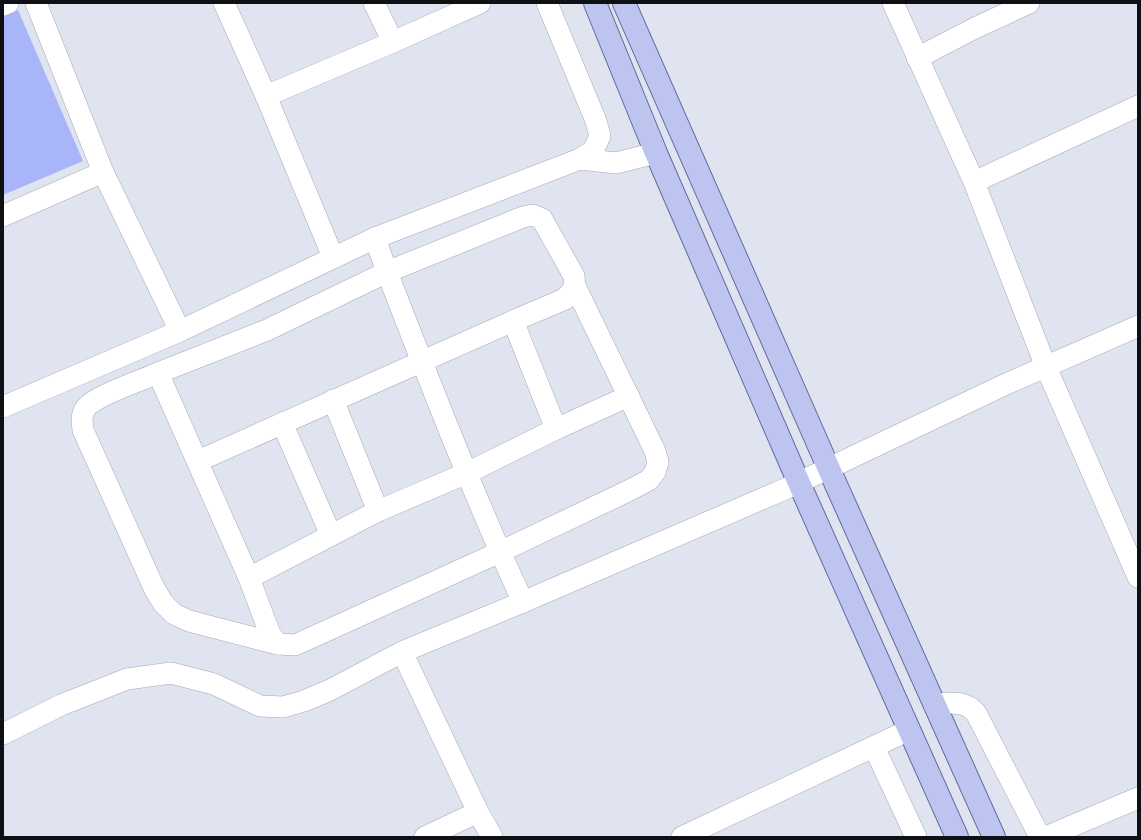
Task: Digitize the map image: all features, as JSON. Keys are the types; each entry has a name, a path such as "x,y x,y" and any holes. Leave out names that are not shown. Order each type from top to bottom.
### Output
{"main road":[{"path":"595,3 656,153 799,483 956,837"},
{"path":"624,3 994,837"}],"street":[{"path":"3,5 8,3"},
{"path":"36,3 104,172 180,331"},
{"path":"224,3 266,96 333,257"},
{"path":"374,3 393,42"},
{"path":"266,96 480,3"},
{"path":"3,407 180,331 375,238 580,159 593,151 600,136 596,121 547,3"},
{"path":"893,3 974,182 1046,368 1138,577"},
{"path":"917,58 975,28 1029,3"},
{"path":"974,182 1138,106"},
{"path":"580,159 616,163 656,153"},
{"path":"3,216 104,172"},
{"path":"533,215 542,219 549,229 574,276 575,286 655,451 658,462 656,472 649,480 628,491 500,552 294,645 278,644 189,621 174,614 163,603 154,588 84,430 81,419 85,408 95,400 158,373 267,330 387,272 523,217 533,215"},
{"path":"375,238 421,361 500,552 523,602"},
{"path":"198,461 421,361 565,299 572,292 575,286"},
{"path":"513,321 556,429"},
{"path":"3,734 61,705 127,679 171,673 214,684 260,706 283,707 330,690 402,652 523,602 799,483 1004,385 1046,368 1138,326"},
{"path":"158,373 249,578 270,634 278,644"},
{"path":"249,578 378,511 467,473 556,429 629,396"},
{"path":"333,400 378,511"},
{"path":"282,423 331,536"},
{"path":"402,652 478,812 492,837"},
{"path":"934,704 963,704 971,708 976,713 1040,837"},
{"path":"692,835 909,730"},
{"path":"874,747 916,837"},
{"path":"1046,837 1138,798"},
{"path":"425,837 478,812"}],"shaded area":[{"path":"18,10 83,161 3,195 3,17"}]}
